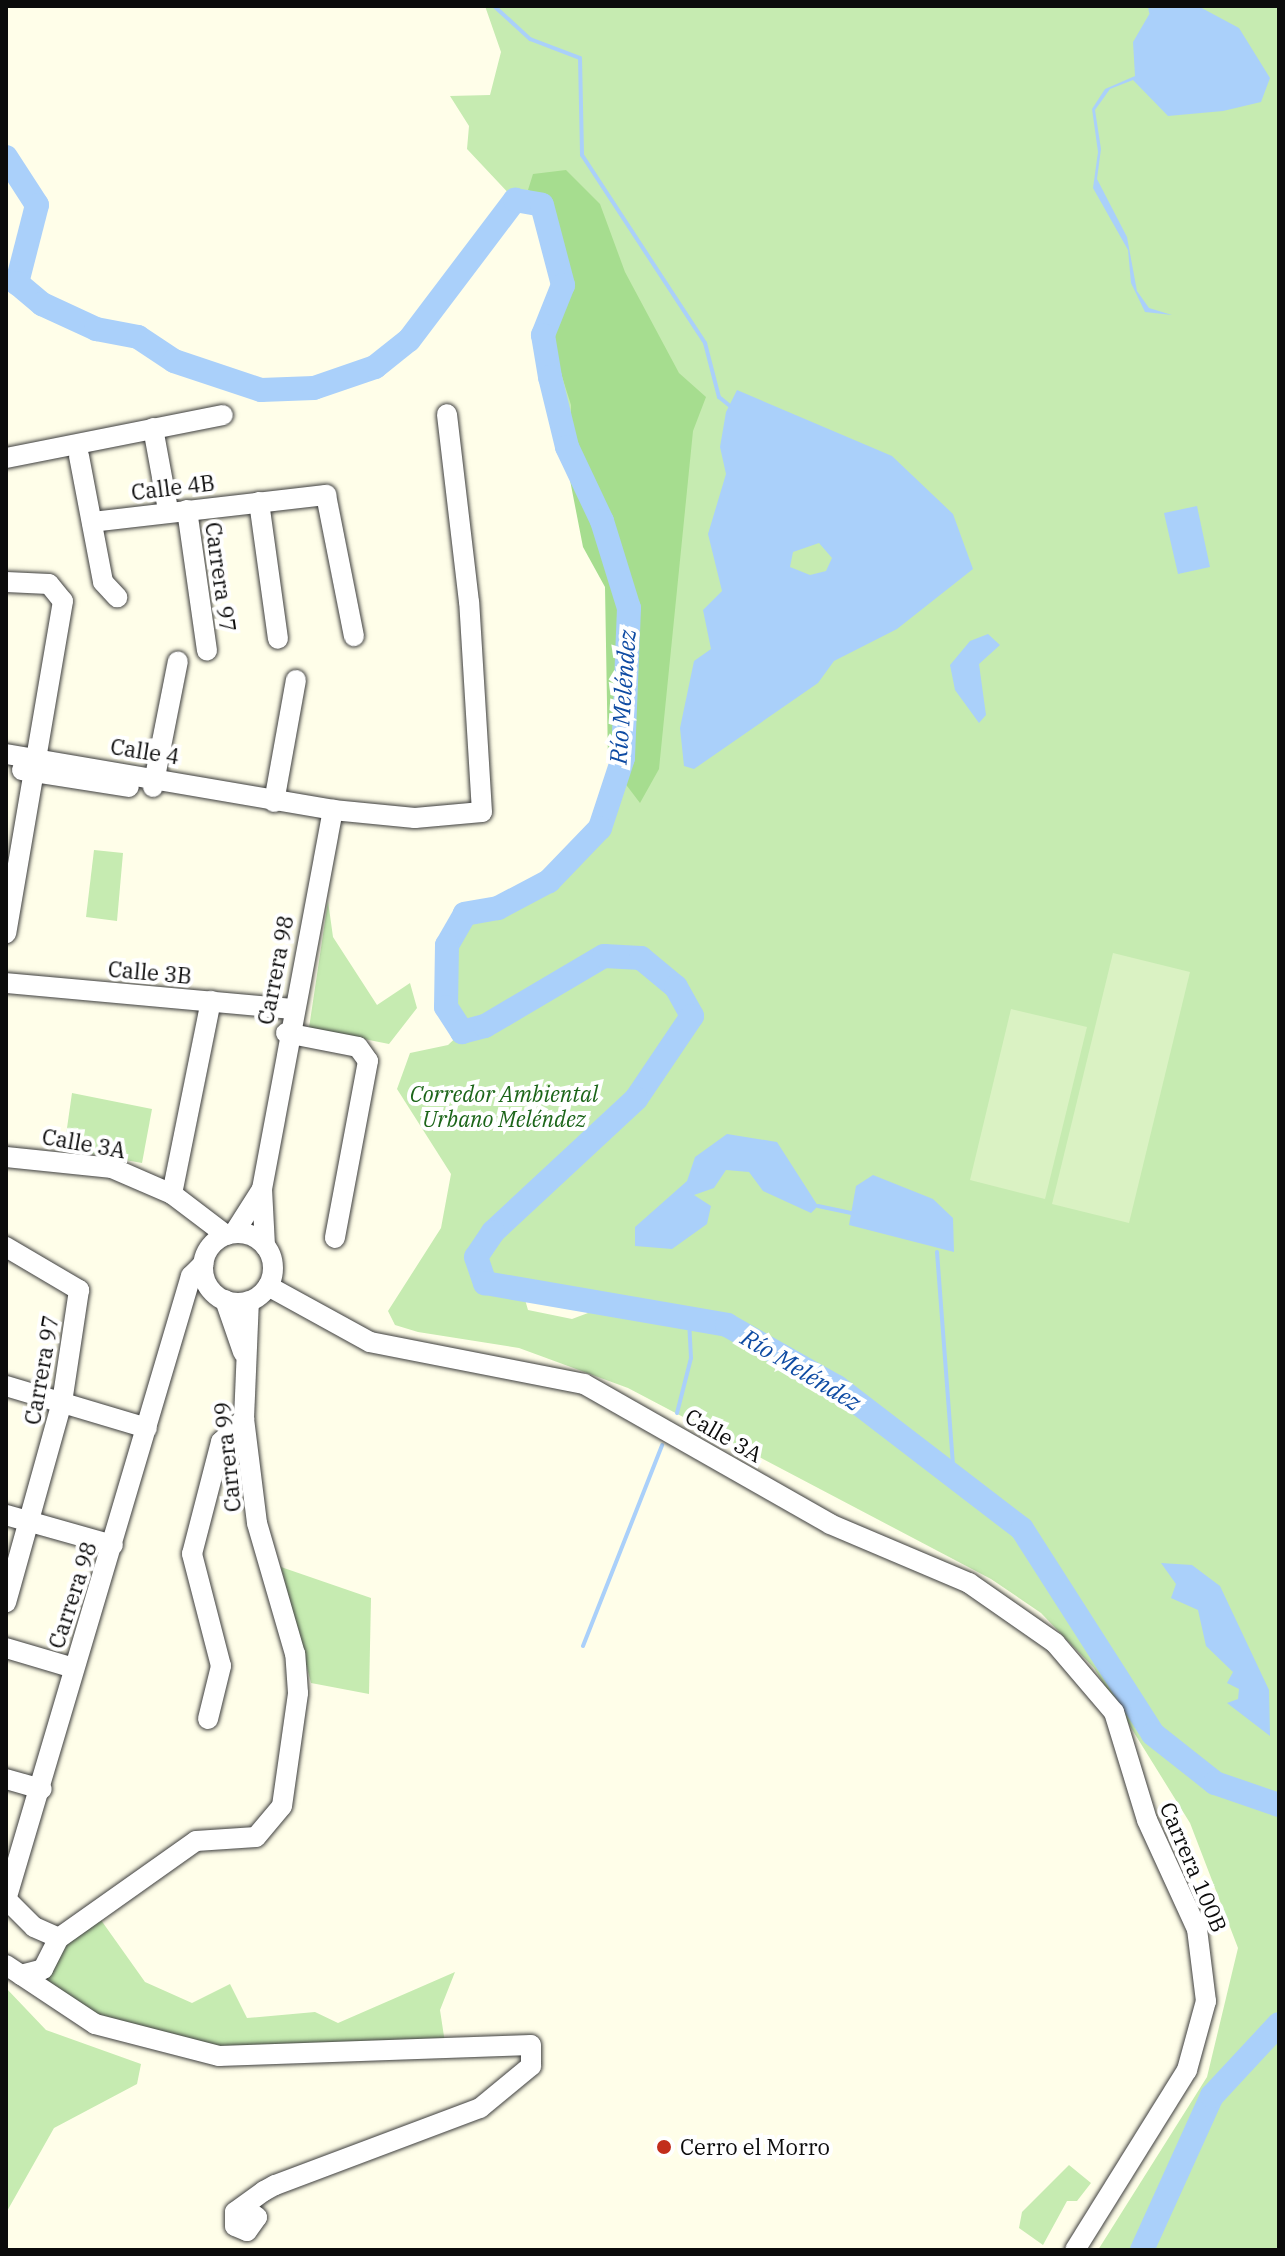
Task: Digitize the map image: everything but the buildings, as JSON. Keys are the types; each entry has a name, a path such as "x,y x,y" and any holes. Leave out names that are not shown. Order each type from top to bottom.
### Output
{"street":[{"name":"Calle 4","path":"6,754 34,765 333,810 415,818 482,812 471,618 447,414"},
{"path":"6,458 223,415"},
{"name":"Carrera 97","path":"153,428 177,510 207,651"},
{"path":"79,456 103,582 117,597"},
{"name":"Calle 4B","path":"92,522 326,495 354,636"},
{"path":"259,502 278,639"},
{"path":"6,582 60,590 6,933"},
{"path":"154,784 178,661"},
{"path":"274,802 296,680"},
{"name":"Calle 4","path":"6,768 34,765"},
{"name":"Carrera 98","path":"265,1246 262,1189 286,1033 333,810"},
{"name":"Calle 3B","path":"6,983 291,1009"},
{"path":"172,1194 211,1001"},
{"path":"286,1033 358,1047 368,1061 335,1238"},
{"name":"Calle 3A","path":"6,1157 112,1168 172,1194 192,1211 219,1245"},
{"name":"Carrera 98","path":"6,1899 42,1789 74,1668 186,1306 191,1276 262,1189"},
{"path":"186,1306 218,1295 249,1301 268,1286 273,1265 265,1246 219,1245 218,1295"},
{"name":"Carrera 97","path":"6,1247 77,1284 62,1402 6,1602"},
{"name":"Calle 3A","path":"268,1286 370,1342 584,1384 830,1524 969,1583 1055,1643 1114,1712"},
{"name":"Carrera 99","path":"218,1295 243,1352"},
{"name":"Carrera 99","path":"59,1938 196,1841 256,1837 282,1806 298,1693 295,1654 264,1557 244,1419 243,1352 249,1301"},
{"path":"6,1386 147,1428"},
{"path":"208,1719 221,1666 192,1554 221,1442 244,1419"},
{"path":"6,1515 113,1545"},
{"path":"6,1648 74,1668"},
{"name":"Carrera 100B","path":"1075,2250 1187,2070 1206,2001 1197,1929 1147,1820 1114,1712"},
{"path":"6,1779 42,1789"},
{"path":"6,1899 34,1927 59,1938 43,1969 42,1992"},
{"path":"13,1970 43,1969"},
{"path":"13,1970 42,1992 95,2024 219,2056 531,2045 531,2066 480,2108 275,2185 243,2207"}],"green space":[{"name":"Corredor Ambiental Urbano Meléndez","path":"485,6 1279,6 1279,2250 1098,2250 1207,2077 1238,1948 1190,1823 1094,1668 1041,1613 991,1579 628,1388 519,1348 418,1332 395,1325 388,1311 441,1228 451,1174 397,1089 410,1053 448,1045 462,1032 446,1007 447,945 465,914 498,908 549,881 600,828 623,758 624,657 586,482 567,447 543,335 563,285 543,205 515,200 467,149 469,126 450,96 490,95 501,52","holes":["524,1296 612,1303 572,1319 528,1310"]},
{"path":"566,170 600,204 625,272 679,373 706,397 693,431 659,769 640,803 608,761 605,587 583,547 570,480 571,405 553,348 566,270 543,196 528,190 533,174"},
{"path":"94,850 123,853 117,921 86,917"},
{"path":"328,901 333,937 377,1005 410,983 417,1008 389,1044 309,1028"},
{"path":"1113,953 1190,972 1129,1223 1052,1204"},
{"path":"1011,1009 1087,1027 1045,1199 970,1180"},
{"path":"72,1093 152,1109 142,1163 64,1149"},
{"path":"281,1567 371,1598 369,1694 311,1683"},
{"path":"96,1913 145,1982 192,2003 230,1984 247,2018 315,2012 338,2023 455,1972 440,2010 445,2043 225,2053 96,2022 44,1992 43,1970"},
{"path":"6,1988 46,2030 141,2064 137,2084 54,2128 6,2213"},
{"path":"1069,2165 1091,2183 1077,2201 1067,2201 1043,2245 1019,2228 1022,2212"}],"water":[{"path":"1154,6 1198,6 1239,28 1270,78 1261,102 1223,111 1168,116 1133,80 1110,89 1095,110 1101,149 1097,179 1127,237 1137,291 1149,308 1172,315 1145,312 1131,283 1128,250 1093,188 1098,152 1092,109 1105,89 1135,76 1133,42"},
{"path":"737,390 892,456 953,514 973,569 897,629 834,661 818,683 694,769 684,766 680,728 694,661 711,649 703,610 722,591 708,534 726,474 720,447 726,412","holes":["819,543 832,558 826,571 810,575 790,567 793,552"]},
{"path":"1197,506 1210,567 1178,574 1164,513"},
{"path":"988,634 1000,645 979,664 986,715 979,723 955,690 950,665 970,641"},
{"path":"727,1134 777,1142 818,1206 811,1213 763,1191 749,1172 726,1170 714,1188 694,1195 711,1206 707,1224 672,1249 635,1246 635,1227 687,1181 695,1157"},
{"path":"873,1175 933,1199 953,1218 954,1252 849,1225 856,1186"},
{"path":"1161,1563 1192,1565 1220,1586 1269,1690 1270,1736 1227,1703 1238,1699 1239,1689 1227,1683 1233,1672 1206,1646 1198,1610 1171,1598 1176,1584"}],"waterway":[{"path":"494,6 530,39 580,58 582,155 705,343 719,397 729,405"},
{"path":"1150,6 1151,12"},
{"name":"Río Meléndez","path":"6,157 37,205 17,283 42,304 96,329 138,337 174,361 261,390 314,388 375,367 409,340 515,200 542,205 563,285 543,335 550,377 567,447 602,521 629,608 623,758 600,828 549,881 498,908 465,914 447,945 446,1007 462,1032 485,1026 604,956 641,958 676,987 692,1016 636,1099 493,1232 476,1257 485,1283 727,1325 837,1387 1022,1529 1153,1734 1215,1783 1279,1805"},
{"path":"818,1206 851,1213"},
{"path":"937,1252 954,1477"},
{"path":"677,1413 691,1358 689,1322"},
{"path":"583,1646 662,1445"},
{"name":"Río Meléndez","path":"1142,2250 1212,2096 1279,2024"}],"place":[{"name":"Cerro el Morro","path":"664,2147"}]}
